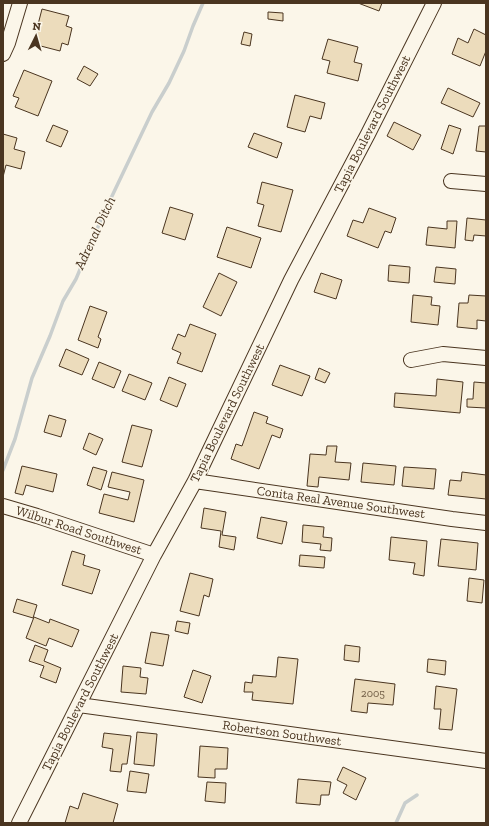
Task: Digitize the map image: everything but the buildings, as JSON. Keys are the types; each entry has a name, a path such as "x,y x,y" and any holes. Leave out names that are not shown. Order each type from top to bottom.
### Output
{"street":[{"path":"3,54 8,43 20,3"},
{"name":"Tapia Boulevard Southwest","path":"19,823 154,555 196,481 291,280 368,134 434,3"},
{"path":"450,181 486,184"},
{"path":"411,360 443,354 486,358"},
{"name":"Conita Real Avenue Southwest","path":"196,481 486,523"},
{"name":"Wilbur Road Southwest","path":"3,506 154,555"},
{"name":"Robertson Southwest","path":"79,705 486,761"}],"waterway":[{"name":"Adrenal Ditch","path":"3,470 15,439 32,378 63,301 76,279 103,215 152,112 169,83 184,51 203,3"},
{"path":"396,823 405,803 417,795"}]}
